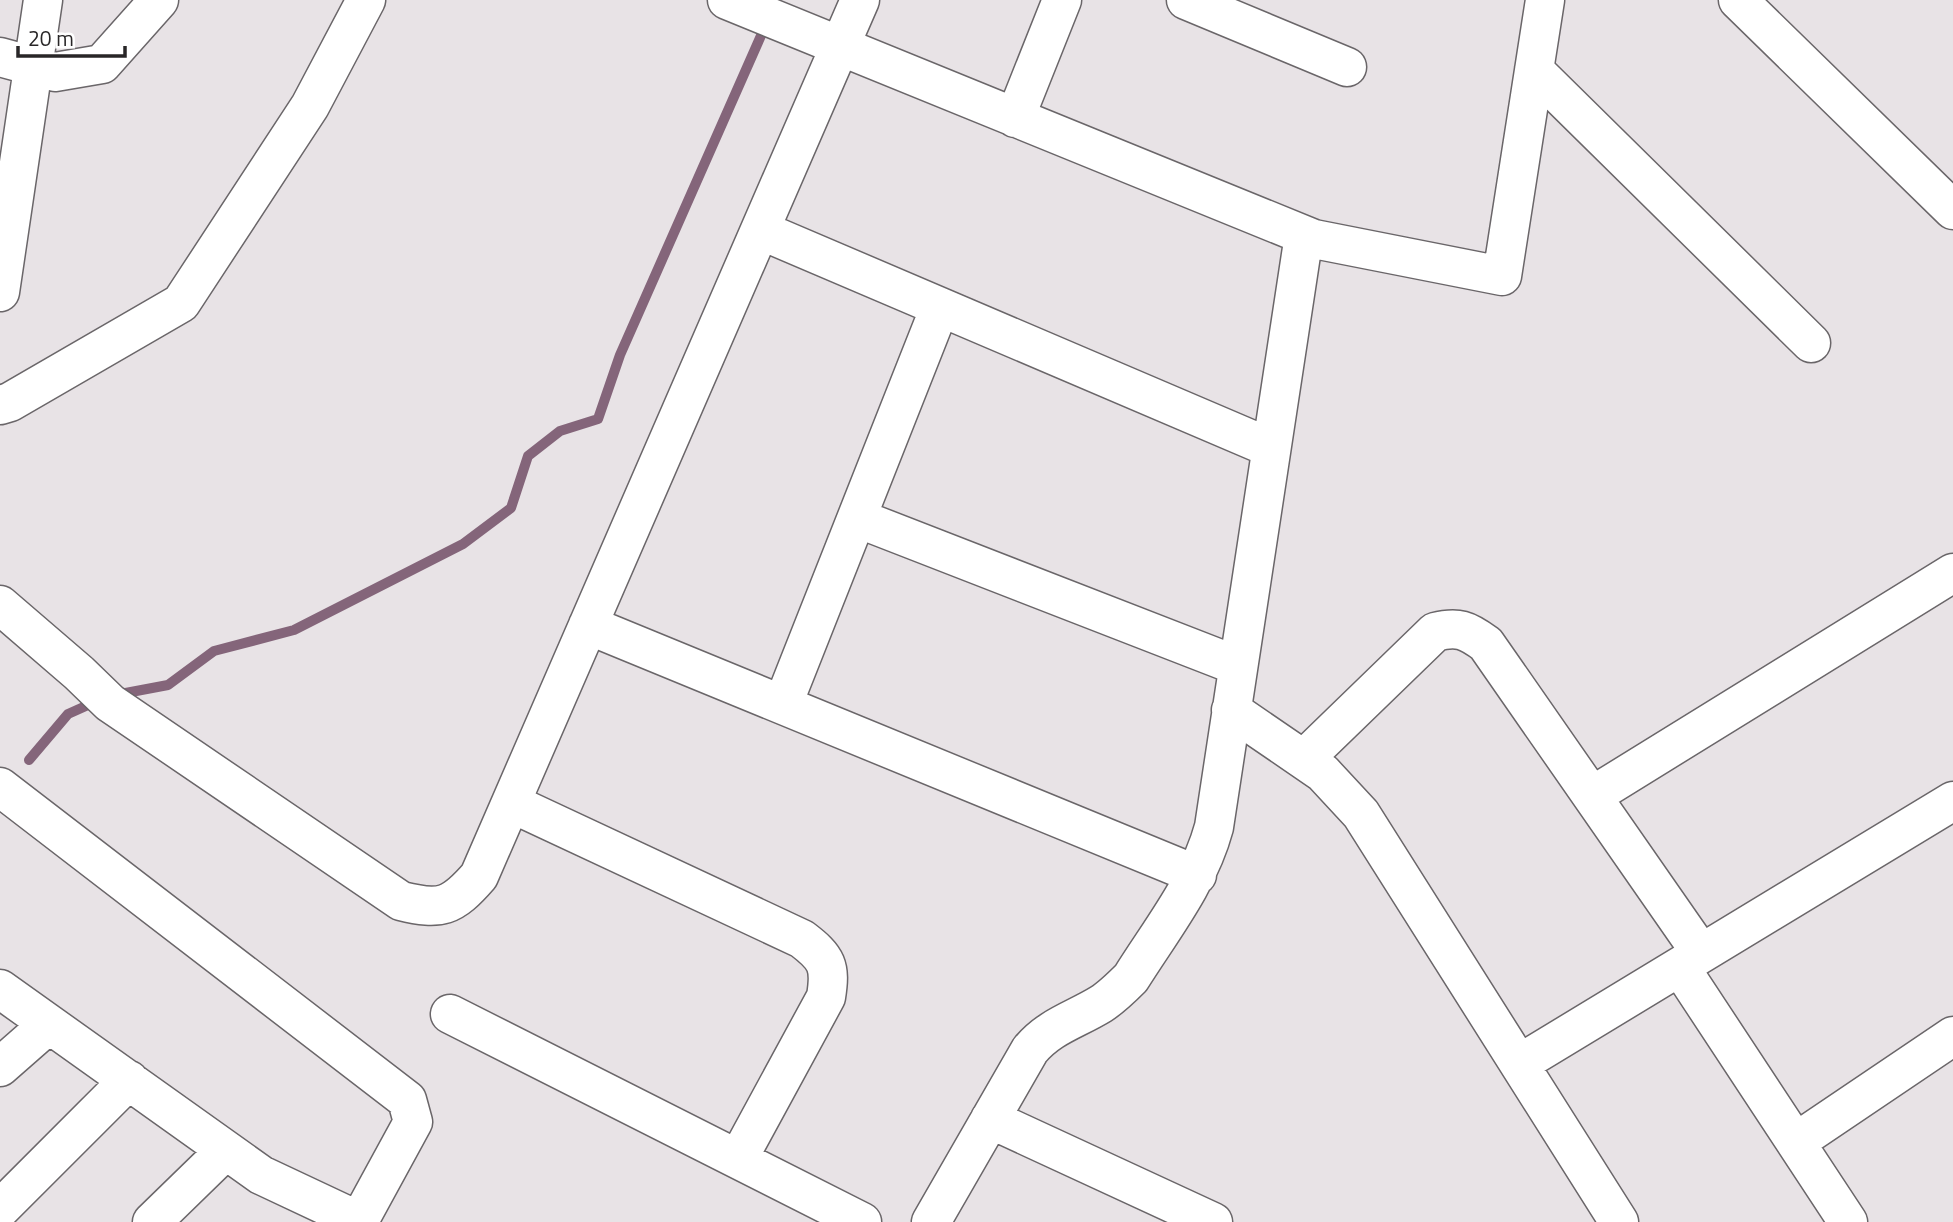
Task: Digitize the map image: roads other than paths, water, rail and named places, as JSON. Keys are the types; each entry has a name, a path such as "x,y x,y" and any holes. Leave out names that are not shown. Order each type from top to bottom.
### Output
{"street":[{"path":"0,292 17,62 43,0"},
{"path":"17,62 55,72 102,64 159,0"},
{"path":"0,405 10,402 181,303 310,106 366,0"},
{"path":"0,605 110,703 401,901 423,907 442,907 462,896 479,876 860,0"},
{"path":"1015,118 1062,0"},
{"path":"1186,0 1348,67"},
{"path":"729,1 1314,239 1502,276 1545,0"},
{"path":"1738,0 1953,210"},
{"path":"1534,70 1811,343"},
{"path":"760,230 1271,448"},
{"path":"931,1222 1030,1049 1043,1034 1099,1005 1116,993 1130,978 1197,875 1207,851 1214,827 1304,235"},
{"path":"782,704 940,307"},
{"path":"856,518 1238,666"},
{"path":"1592,796 1953,572"},
{"path":"588,625 1197,875"},
{"path":"1304,760 1434,632 1451,628 1470,633 1486,644 1592,796 1796,1142 1849,1222"},
{"path":"1231,710 1332,781 1361,814 1619,1222"},
{"path":"0,787 407,1100 413,1122 360,1222 261,1175 0,989"},
{"path":"1519,1064 1953,801"},
{"path":"511,803 802,939 821,953 830,976 827,997 738,1159"},
{"path":"450,1013 862,1222"},
{"path":"0,1067 49,1024"},
{"path":"1796,1142 1953,1036"},
{"path":"0,1209 128,1080"},
{"path":"990,1119 1213,1222"},
{"path":"152,1222 226,1150"}],"waterway":[{"path":"115,695 168,685 214,651 294,630 463,544 511,508 528,456 560,431 598,419 620,355 767,22"},
{"path":"29,760 68,714 97,701"}]}
